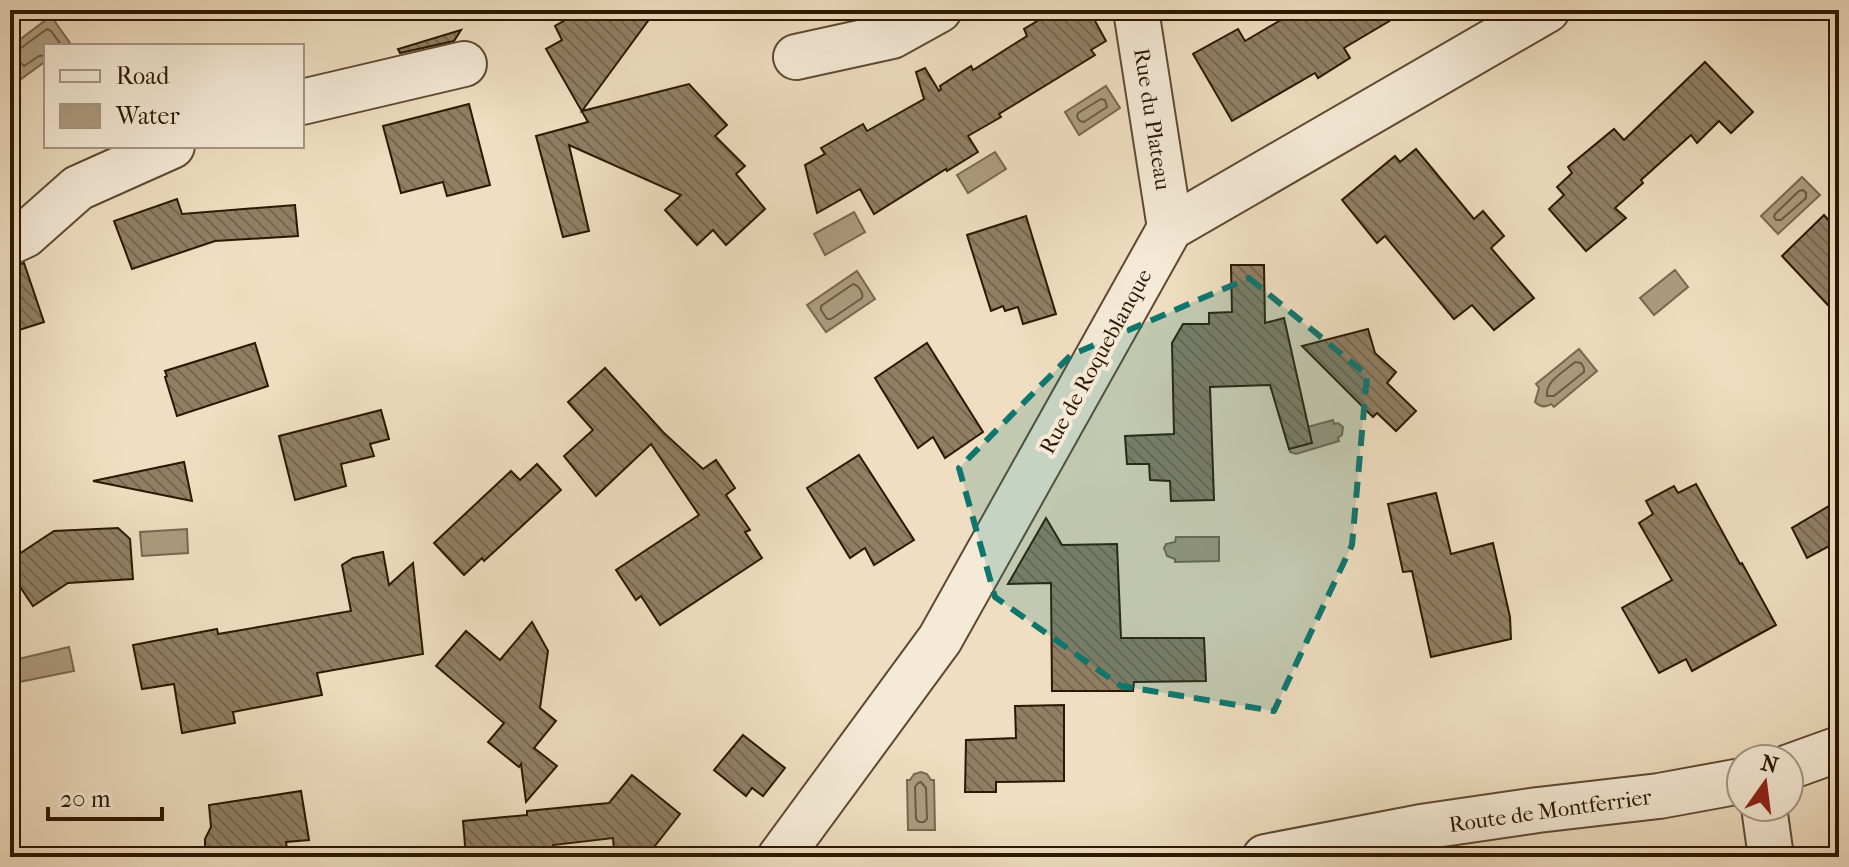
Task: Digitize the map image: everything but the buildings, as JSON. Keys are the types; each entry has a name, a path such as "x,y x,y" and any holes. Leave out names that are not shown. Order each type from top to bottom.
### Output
{"street":[{"path":"796,57 892,36 939,10"},
{"name":"Rue du Plateau","path":"1136,10 1170,228"},
{"path":"1170,228 1547,10"},
{"path":"304,102 464,64"},
{"path":"10,242 25,235 78,188 168,148"},
{"name":"Rue de Roqueblanque","path":"780,857 940,639 1170,228"},
{"path":"1805,761 1839,749"},
{"name":"Route de Montferrier","path":"1265,857 1421,827 1659,796 1725,784"},
{"path":"1766,823 1771,857"}],"highlighted area":[{"path":"1249,278 1367,375 1352,545 1274,711 1121,686 995,597 959,468 1071,355"}],"water":[{"path":"51,16 70,43 44,44 44,62 21,79 10,63 10,47"},
{"path":"1106,86 1120,108 1079,135 1065,112"},
{"path":"995,152 1006,169 968,193 957,175"},
{"path":"1802,177 1820,195 1778,234 1761,216"},
{"path":"854,212 865,232 825,255 814,234"},
{"path":"1675,270 1688,287 1654,315 1640,298"},
{"path":"857,271 875,299 826,332 807,305"},
{"path":"1579,349 1597,371 1554,407 1551,404 1537,404 1539,388 1536,384"},
{"path":"1333,420 1334,424 1343,427 1339,441 1296,454 1290,452 1289,432"},
{"path":"187,529 188,553 142,556 140,532"},
{"path":"1176,537 1219,537 1219,561 1175,562 1167,556 1164,548 1166,544 1175,542"},
{"path":"69,647 74,671 19,682 14,660"},
{"path":"921,772 934,780 935,830 908,830 907,780"}]}
